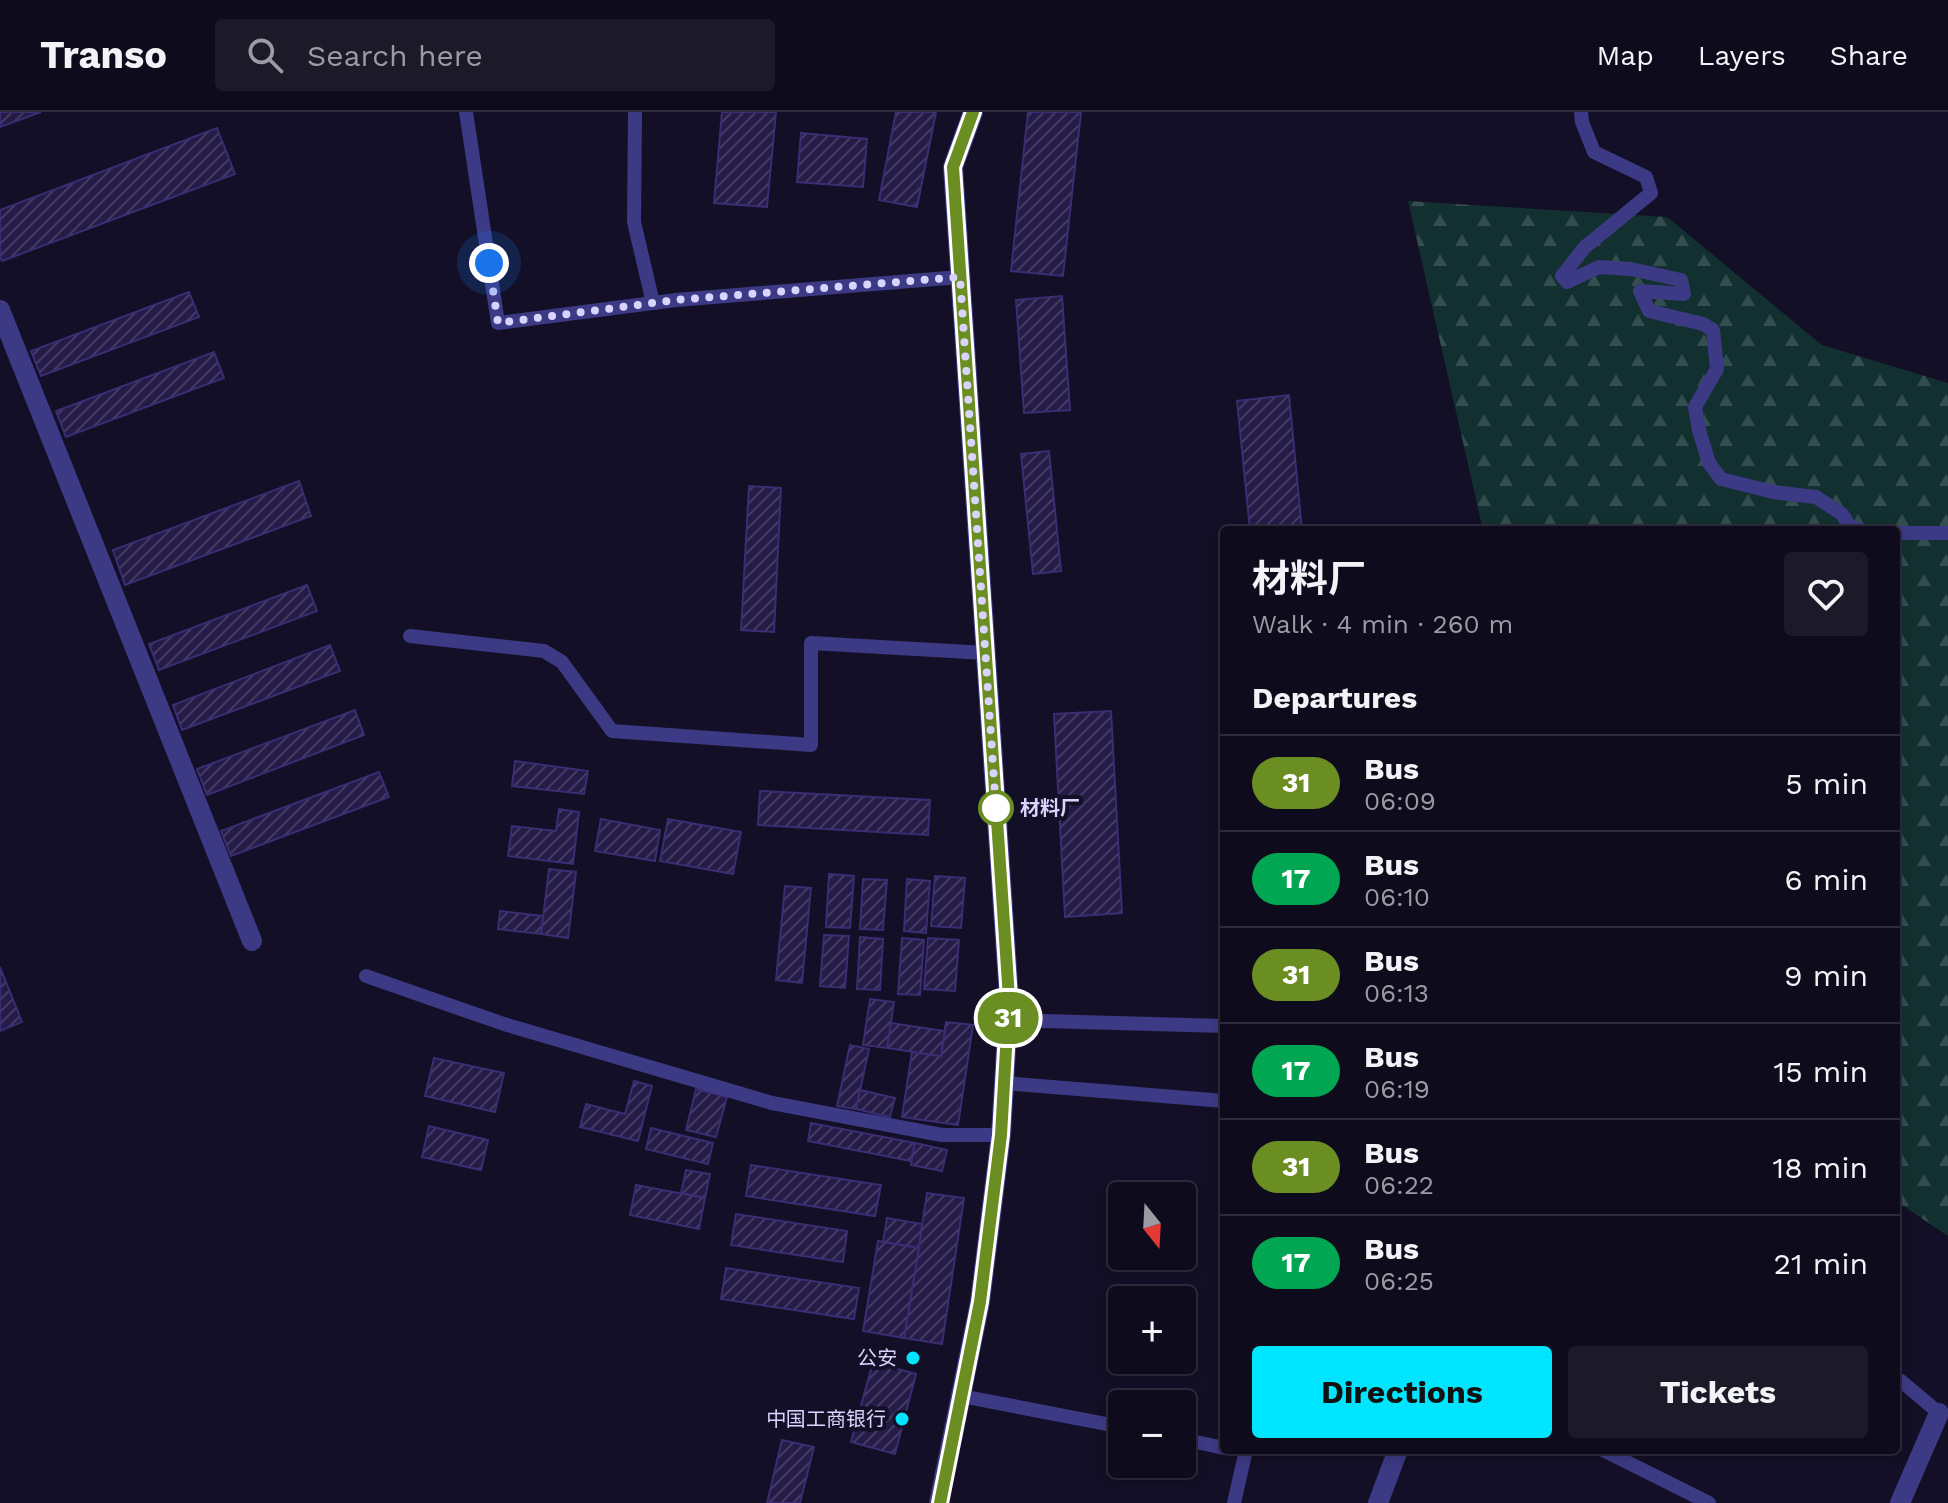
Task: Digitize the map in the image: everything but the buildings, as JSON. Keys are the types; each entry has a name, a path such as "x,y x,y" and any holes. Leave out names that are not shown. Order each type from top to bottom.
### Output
{"street":[{"path":"939,1503 980,1302 1001,1135 1009,998 953,167 973,112"},
{"path":"0,310 252,941"},
{"path":"1900,1503 1939,1413"},
{"path":"1378,1503 1396,1454"}],"lane":[{"path":"466,112 498,323 653,303 960,277"},
{"path":"635,112 634,222 653,303"},
{"path":"1581,112 1594,152 1646,177 1651,193 1585,247 1562,276 1567,282 1599,267 1631,269 1681,280 1684,294 1640,291 1649,311 1703,324 1713,330 1717,369 1695,407 1709,463 1721,479 1773,492 1816,497 1842,514 1849,526"},
{"path":"1900,533 1948,533"},
{"path":"410,636 544,651 562,662 612,731 811,745 811,643 986,653"},
{"path":"366,976 504,1024 772,1103 942,1135 1001,1135"},
{"path":"1008,1020 1220,1026"},
{"path":"1004,1083 1220,1101"},
{"path":"1900,1381 1939,1413"},
{"path":"961,1396 1108,1424"},
{"path":"1196,1442 1220,1447"},
{"path":"1234,1503 1241,1454"},
{"path":"1611,1454 1709,1503"}],"green space":[{"path":"1408,201 1667,217 1822,345 1948,383 1948,1236 1900,1204 1900,526 1482,526"}],"bus line":[{"name":"31","path":"940,1503 980,1302 1001,1135 1009,998 953,167 973,112"}],"place":[{"name":"材料厂","path":"996,808"},
{"name":"公安","path":"913,1358"},
{"name":"中国工商银行","path":"902,1419"}],"route":[{"path":"489,263 498,323 676,300 960,277 996,808"}]}
